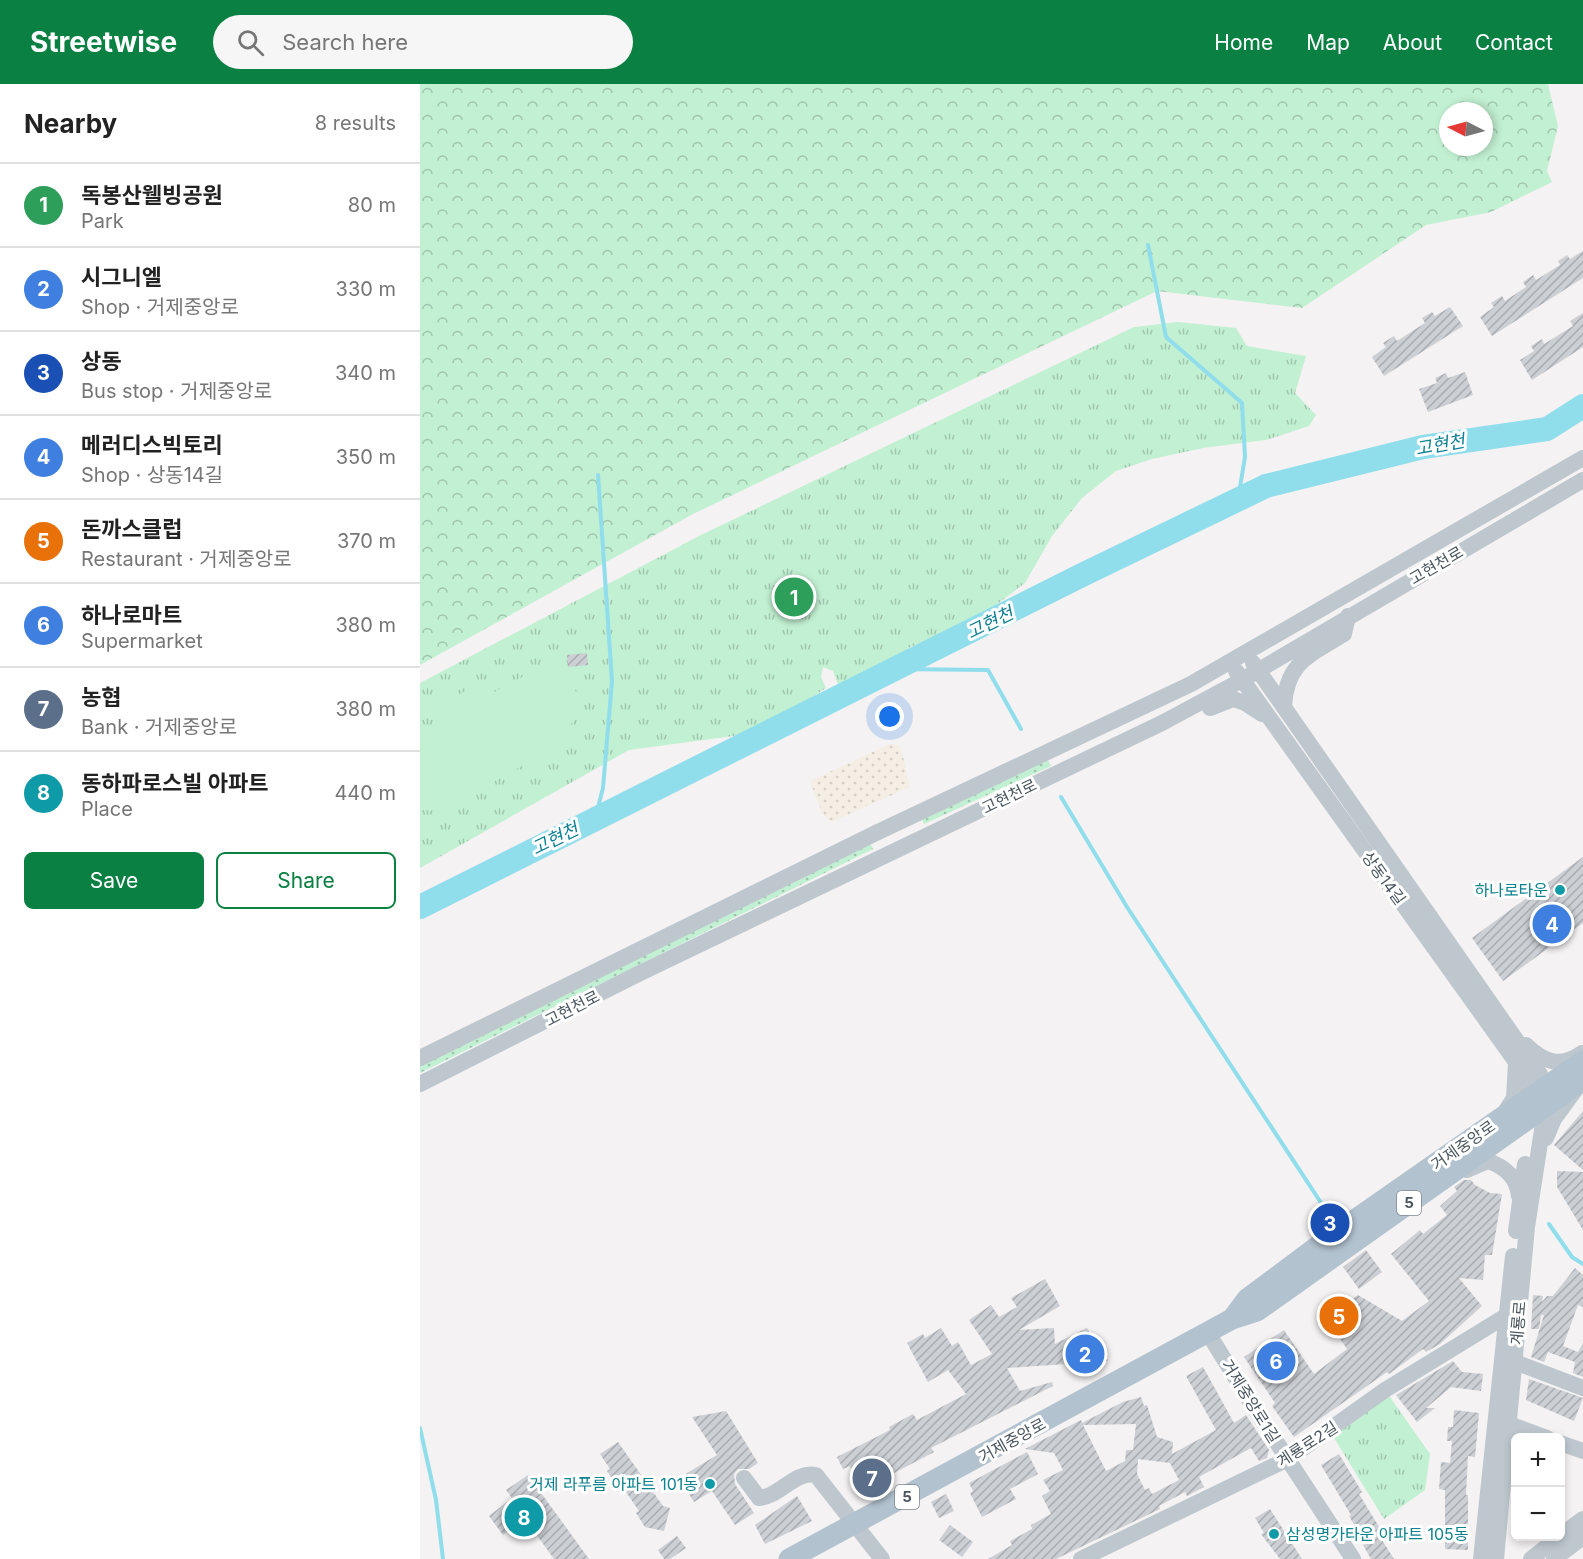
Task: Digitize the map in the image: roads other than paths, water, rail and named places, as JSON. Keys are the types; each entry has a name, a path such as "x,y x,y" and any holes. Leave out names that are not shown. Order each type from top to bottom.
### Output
{"main road":[{"name":"거제중앙로","path":"1232,1319 1247,1299 1502,1118 1538,1101 1583,1074"},
{"name":"거제중앙로","path":"789,1559 856,1525 1232,1319 1257,1311 1455,1172 1538,1101"}],"street":[{"name":"고현천로","path":"420,1058 878,832 1191,684 1583,458"},
{"name":"고현천로","path":"420,1084 638,974 1162,723 1242,680 1583,480"},
{"path":"1284,706 1287,684 1296,663 1344,634 1348,616"},
{"name":"상동14길","path":"1245,653 1516,1037 1540,1074 1538,1101"},
{"name":"상동14길","path":"1230,663 1516,1062 1538,1101"},
{"path":"1162,723 1178,724 1233,699 1268,717"},
{"path":"1516,1037 1538,1055 1555,1061 1569,1062 1583,1052"},
{"path":"1502,1118 1514,1098 1516,1062"},
{"path":"1527,1227 1547,1134 1583,1074"},
{"name":"계룡로","path":"1496,1559 1515,1362 1513,1311 1519,1200 1538,1101"},
{"name":"계룡로","path":"1481,1559 1513,1311 1527,1227 1538,1101"},
{"path":"1455,1172 1463,1172 1488,1161 1501,1166 1516,1184 1519,1200"},
{"name":"계룡로2길","path":"1082,1559 1288,1459 1385,1390 1513,1311"},
{"name":"거제중앙로1길","path":"1208,1333 1353,1559"},
{"path":"1515,1362 1583,1388"},
{"path":"1509,1424 1535,1433"},
{"path":"1565,1445 1583,1451"},
{"path":"744,1478 759,1498 771,1495 801,1476 816,1474 882,1559"},
{"path":"1565,1532 1583,1519"},
{"path":"1554,1559 1583,1537"},
{"path":"1531,1559 1554,1541"}],"waterway":[{"path":"1148,245 1166,337 1242,403 1245,457 1238,499"},
{"name":"고현천","path":"420,907 1080,576 1266,486 1423,447 1547,429 1583,406"},
{"path":"595,819 603,788 612,681 598,475"},
{"path":"894,669 988,670 1021,729"},
{"path":"1061,797 1127,907 1331,1218"},
{"path":"1549,1224 1572,1257 1583,1264"},
{"path":"420,1428 436,1500 443,1559"}],"place":[{"name":"독봉산웰빙공원","path":"794,597"},
{"name":"하나로타운","path":"1560,890"},
{"name":"메러디스빅토리","path":"1552,924"},
{"name":"상동","path":"1330,1223"},
{"name":"돈까스클럽","path":"1339,1316"},
{"name":"시그니엘","path":"1085,1354"},
{"name":"하나로마트","path":"1276,1361"},
{"name":"농협","path":"872,1478"},
{"name":"거제 라푸름 아파트 101동","path":"710,1484"},
{"name":"동하파로스빌 아파트","path":"524,1517"},
{"name":"삼성명가타운 아파트 105동","path":"1274,1534"}]}
